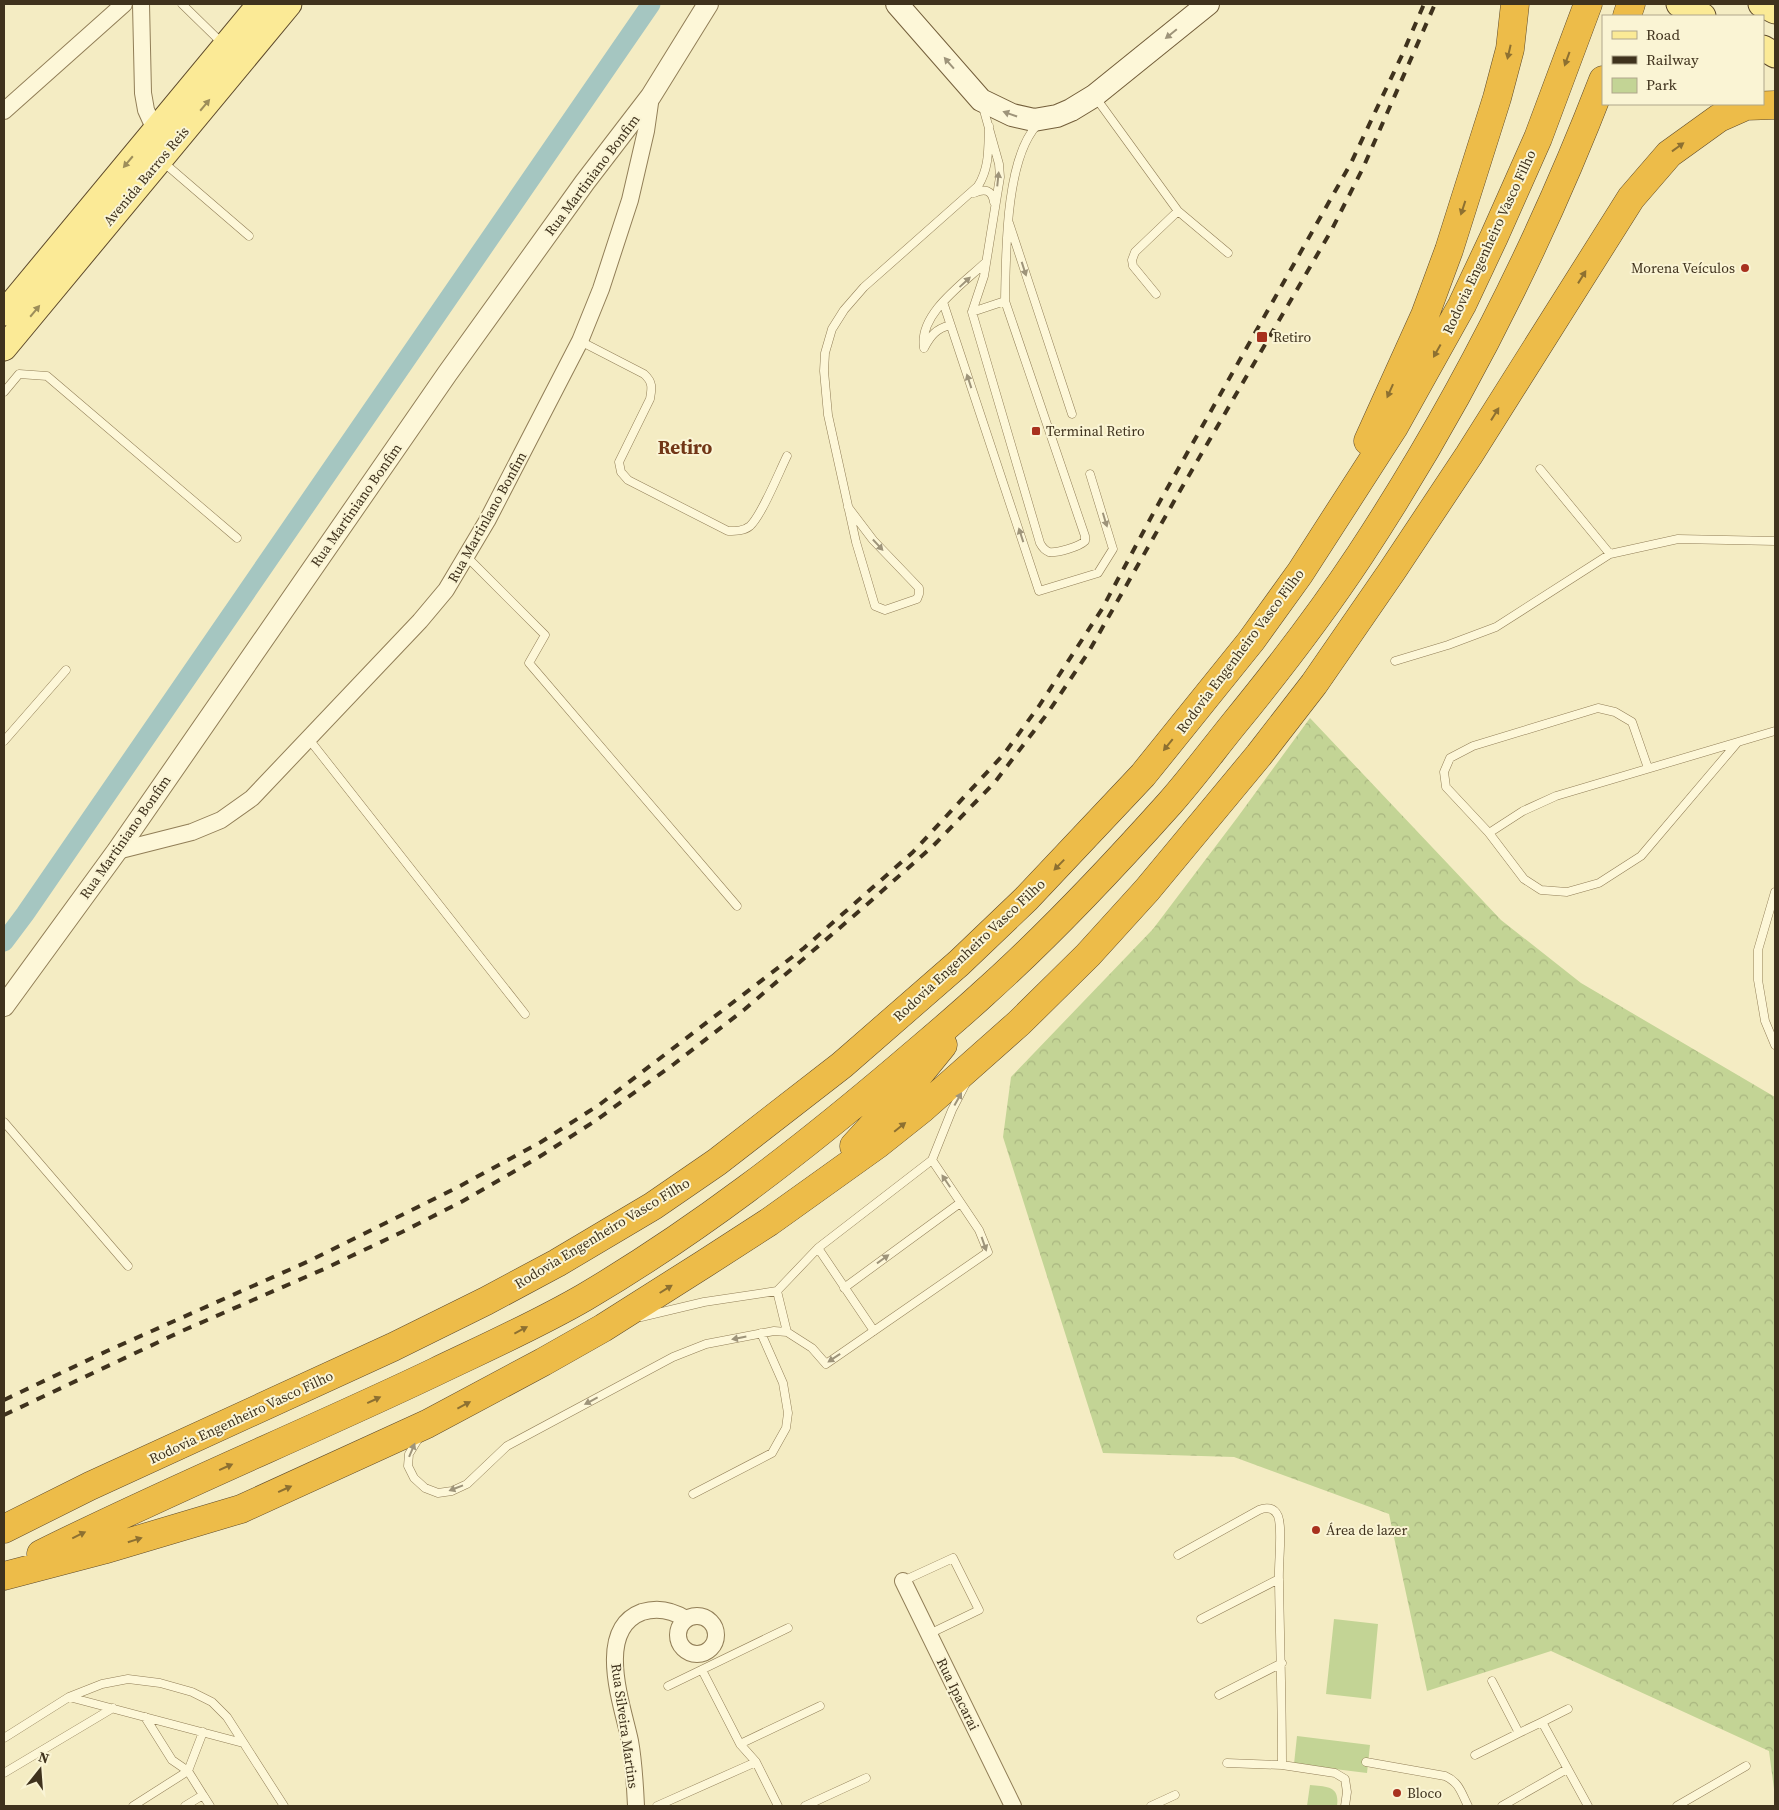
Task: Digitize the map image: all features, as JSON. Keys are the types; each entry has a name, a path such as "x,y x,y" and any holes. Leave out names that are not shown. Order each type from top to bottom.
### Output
{"highway":[{"path":"1326,534 1425,316 1449,250 1497,98 1510,49 1515,4"},
{"name":"Rodovia Engenheiro Vasco Filho","path":"4,1529 99,1482 393,1347 486,1301 557,1263 653,1206 717,1162 863,1047 959,963 1026,899 1143,775 1191,718 1251,640 1326,534 1394,428 1462,306 1538,138 1586,8"},
{"path":"4,1574 120,1515 422,1378 510,1336 583,1298 678,1238 790,1157 986,992 1062,918 1173,800 1285,661 1360,556 1424,451 1509,297 1575,153 1602,83"},
{"path":"4,1574 103,1550 241,1509 428,1424 603,1328 753,1233 878,1144 922,1109 1020,1023 1095,948 1229,792 1314,684 1469,455 1631,198 1669,154 1718,118 1746,106 1775,106"},
{"path":"810,1193 918,1078 986,992"}],"main road":[{"name":"Avenida Barros Reis","path":"4,313 260,4"},
{"name":"Avenida Barros Reis","path":"4,348 289,4"},
{"path":"897,4 981,100 1012,115 1042,120 1071,110 1094,96 1208,4"},
{"path":"1679,4 1700,15"},
{"path":"1761,4 1775,11"}],"street":[{"path":"141,4 142,93 146,110 155,130"},
{"name":"Rua Martiniano Bonfim","path":"4,1006 117,850 447,374 585,182 651,96 708,4"},
{"path":"4,111 116,6"},
{"name":"Rua Martinlano Bonfim","path":"117,850 192,832 221,820 252,798 420,621 446,590 487,521 580,341 601,289 630,200 646,131 651,96"},
{"name":"Rua Ipacarai","path":"903,1581 1013,1806"},
{"name":"Rua Silveira Martins","path":"636,1806 635,1779 630,1742 614,1671 615,1653 619,1636 626,1624 635,1615 648,1610 658,1609 675,1612 686,1619"}],"lane":[{"path":"182,4 224,46"},
{"path":"1094,96 1178,211 1228,253"},
{"path":"981,100 999,164 1000,177 994,204 986,262 972,312 1040,543 1042,548 1050,552 1079,546 1084,541 1085,536 1005,301 1011,197 1022,152 1031,131 1042,120"},
{"path":"848,506 873,540 919,588 917,599 885,610 876,606 856,542 848,506 825,393 825,353 832,329 844,310 864,288 978,186 987,166 989,126"},
{"path":"160,160 249,236"},
{"path":"971,194 984,190 989,191 993,195 994,204"},
{"path":"1156,294 1133,266 1132,260 1135,252 1178,211"},
{"path":"1009,223 1072,414"},
{"path":"950,325 936,330 924,348 923,340 932,313 986,262"},
{"path":"972,312 1005,301"},
{"path":"943,302 1038,591 1098,573 1113,549 1090,474"},
{"path":"580,341 644,374 650,379 652,388 650,399 619,462 621,472 628,480 728,532 738,531 749,527 757,517 787,456"},
{"path":"4,392 19,374 47,376 237,538"},
{"path":"1540,469 1610,554"},
{"path":"1394,661 1448,645 1496,627 1610,554 1678,539 1775,541"},
{"path":"467,557 545,636 529,662 737,906"},
{"path":"4,741 66,670"},
{"path":"1648,768 1632,722 1615,712 1598,708 1473,746 1450,758 1444,772 1446,788 1489,833 1524,879 1542,890 1568,892 1599,883 1641,856 1738,742"},
{"path":"1489,833 1523,811 1556,796 1775,731"},
{"path":"308,738 525,1014"},
{"path":"1775,892 1758,950 1758,980 1764,1021 1775,1045"},
{"path":"603,1328 665,1310 777,1291 818,1248 932,1160 952,1110 980,1058"},
{"path":"4,1122 128,1266"},
{"path":"428,1424 409,1454 408,1466 414,1478 425,1488 438,1493 452,1491 467,1484 507,1446 673,1357 706,1344 774,1331 787,1332 812,1348 826,1364 988,1252 979,1230 932,1160"},
{"path":"844,1288 960,1202"},
{"path":"818,1248 874,1331"},
{"path":"777,1291 787,1332"},
{"path":"693,1494 772,1453 786,1428 788,1413 783,1383 761,1333"},
{"path":"1178,1555 1259,1510 1272,1509 1277,1514 1280,1523 1282,1765"},
{"path":"903,1581 953,1558 979,1610 929,1634"},
{"path":"1201,1620 1279,1579"},
{"path":"668,1686 788,1628"},
{"path":"1219,1695 1282,1663"},
{"path":"702,1670 740,1744 756,1762 778,1806"},
{"path":"4,1738 69,1697 102,1684 128,1679 160,1683 192,1692 212,1702 227,1716 284,1806"},
{"path":"1492,1681 1519,1733"},
{"path":"69,1697 243,1743"},
{"path":"740,1744 820,1706"},
{"path":"4,1773 113,1708"},
{"path":"1475,1755 1568,1709"},
{"path":"146,1717 172,1760 188,1771 210,1806"},
{"path":"1542,1722 1588,1806"},
{"path":"133,1806 188,1771 202,1732"},
{"path":"658,1806 756,1762"},
{"path":"1366,1762 1444,1776 1453,1780 1468,1806"},
{"path":"1227,1763 1282,1765 1336,1773 1345,1779 1347,1792 1345,1806"},
{"path":"1677,1806 1746,1766"},
{"path":"1502,1806 1567,1769"},
{"path":"805,1806 866,1778"},
{"path":"185,1806 204,1795"},
{"path":"1152,1806 1175,1795"}],"green space":[{"path":"1310,718 1501,920 1581,983 1775,1097 1775,1797 1769,1751 1551,1651 1427,1691 1389,1514 1234,1457 1103,1453 1003,1137 1011,1077 1153,929"},
{"path":"1334,1619 1378,1624 1371,1699 1326,1694"},
{"path":"1297,1736 1370,1745 1367,1773 1294,1764"},
{"path":"1310,1785 1331,1788 1336,1794 1337,1806 1307,1806"}],"waterway":[{"path":"4,942 651,4"}],"railway":[{"path":"4,1400 107,1351 309,1261 460,1186 541,1142 599,1105 804,948 913,852 1004,754 1039,706 1102,609 1155,510 1351,163 1424,4"},
{"path":"4,1415 182,1331 324,1269 402,1232 463,1201 539,1157 595,1121 674,1064 745,1009 933,846 995,782 1047,714 1088,653 1331,231 1363,168 1435,4"}],"place":[{"name":"Morena Veículos","path":"1745,268"},
{"name":"Retiro","path":"1262,337"},
{"name":"Terminal Retiro","path":"1036,431"},
{"name":"Área de lazer","path":"1316,1530"},
{"name":"Bloco","path":"1397,1793"}],"district":[{"name":"Retiro","path":"685,447"}]}
